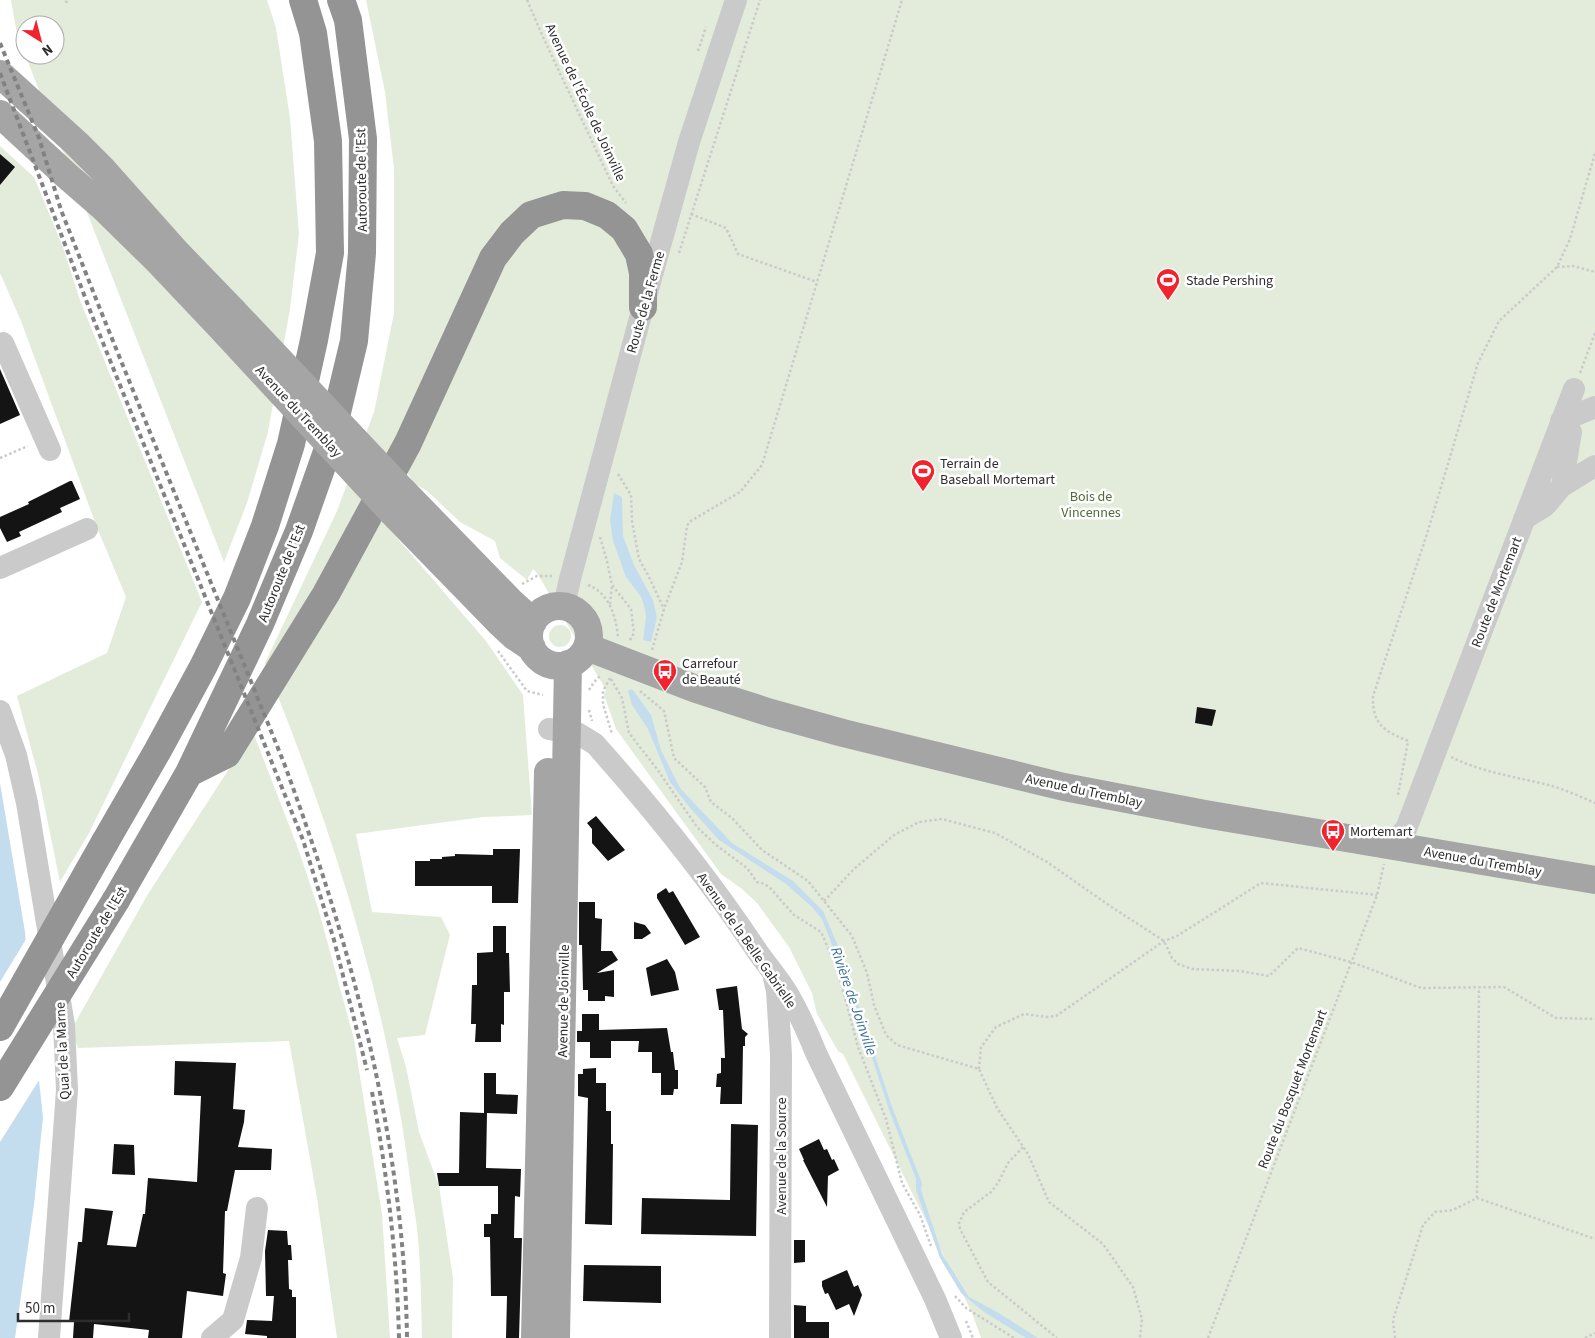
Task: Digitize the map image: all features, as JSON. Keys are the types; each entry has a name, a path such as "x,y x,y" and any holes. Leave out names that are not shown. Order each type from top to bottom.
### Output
{"highway":[{"path":"0,1026 158,750 203,667 237,598 265,526 291,444 314,340 330,252 328,141 314,33 304,0"},
{"name":"Autoroute de l’Est","path":"0,1087 116,900 189,773 260,624 299,531 329,446 354,341 362,253 363,139 348,20 341,0"},
{"path":"189,773 227,754 326,594 408,443 492,258 512,233 532,215 563,205 585,206 606,214 624,229 639,254 643,273 642,307"}],"main road":[{"name":"Avenue du Tremblay","path":"0,74 103,170 177,253 230,323"},
{"name":"Avenue du Tremblay","path":"0,114 104,208 156,259 230,323 397,501 513,603 554,649 641,680 696,689 843,733 1064,787 1205,814 1595,880"},
{"path":"564,606 573,609 586,621 589,639 554,649 543,611 564,606"},
{"name":"Avenue de Joinville","path":"554,649 558,730 556,1338"},
{"name":"Avenue de Joinville","path":"535,1338 558,730"}],"street":[{"name":"Route de la Ferme","path":"564,606 642,307 689,142 736,0"},
{"path":"0,344 3,343 48,444"},
{"name":"Route de Mortemart","path":"1389,845 1406,829 1574,389"},
{"path":"1562,486 1571,432 1561,421 1595,408"},
{"path":"1524,519 1545,506 1562,486 1595,466"},
{"path":"0,568 87,529"},
{"name":"Quai de la Marne","path":"0,711 16,755 27,803 64,1025 67,1090 49,1338"},
{"name":"Avenue de la Belle Gabrielle","path":"558,730 577,733 595,744 624,777 689,856 787,992 807,1030 935,1299 951,1338"},
{"name":"Avenue de la Source","path":"773,975 777,991 781,1055 780,1338"},
{"path":"781,1055 788,1035 796,1032 816,1052"},
{"path":"212,1338 233,1320 251,1258 257,1208"}],"path":[{"name":"Avenue de l'École de Joinville","path":"528,0 543,37 614,186 626,203"},
{"path":"678,256 760,0"},
{"path":"902,0 762,465 740,492 689,522 682,562 641,680 643,693 664,711 674,758 705,787 711,802 732,818 762,850 808,881 852,936 867,973 874,1005 886,1035 897,1045 979,1069"},
{"path":"1397,798 1408,741 1388,732 1377,719 1372,709 1373,696 1428,534 1478,363 1499,321 1556,267 1570,239 1595,153"},
{"path":"692,214 726,228 738,254 817,282"},
{"path":"1556,267 1574,266 1595,272"},
{"path":"1574,389 1595,333"},
{"path":"0,458 48,444"},
{"path":"613,479 616,470 630,491 632,521 639,559 650,577 664,610"},
{"path":"599,533 608,561 612,585 610,604"},
{"path":"520,585 537,576 557,576"},
{"path":"582,583 595,588 610,604 617,624 619,641"},
{"path":"612,585 631,609 634,633"},
{"path":"495,647 527,692 543,695"},
{"path":"586,696 594,682 603,674 617,681"},
{"path":"610,678 622,698 628,732 697,826 716,845 747,868 757,882 765,884 771,889 794,915 821,932 837,968 858,1047 886,1119 902,1183"},
{"path":"1437,750 1464,763 1500,775 1554,786 1595,802"},
{"path":"824,901 854,869 894,835 919,822 942,819 996,833 1047,862 1164,941 1172,958 1178,964 1192,968 1240,971 1269,976 1298,948 1351,962 1421,988 1504,987 1556,1018 1595,1019"},
{"name":"Route du Bosquet Mortemart","path":"1208,1338 1377,896 1389,845"},
{"path":"1140,1338 1142,1319 1133,1287 1103,1244 1050,1202 1028,1154 997,1108 979,1069 981,1047 996,1027 1024,1014 1047,1017 1056,1016 1164,941 1177,936 1261,883 1377,896"},
{"path":"1478,1198 1479,988"},
{"path":"1023,1146 1008,1163 991,1192 964,1212 959,1223 960,1229 988,1282 1057,1338"},
{"path":"1395,1338 1394,1320 1423,1225 1435,1212 1453,1210 1478,1198 1595,1238"},
{"path":"954,1295 966,1308 1014,1338"},
{"path":"1586,1338 1595,1333"}],"green space":[{"path":"11,0 267,0 276,28 290,118 299,234 290,309 268,432 247,503 224,562 29,65 65,65 65,15 15,15 15,23"},
{"name":"Bois de Vincennes","path":"366,0 1595,0 1595,1338 981,1338 972,1313 843,1054 838,1051 817,1014 812,993 789,947 757,903 721,874 616,729 604,695 606,690 533,569 527,580 500,558 495,541 460,522 426,490 415,484 400,463 341,550 267,668 265,663 337,511 374,412 394,313 394,169 385,92"},
{"path":"0,146 34,177 63,247 80,300 202,602 89,833 60,882 38,774 17,696 107,653 126,597 98,530 21,321 0,273"},
{"path":"378,521 385,524 486,641 523,695 532,815 483,817 356,834 372,912 441,917 450,935 425,1035 397,1038 406,1067 419,1132 439,1186 453,1278 452,1338 422,1338 420,1262 416,1219 402,1123 376,996 341,872 275,689"},
{"path":"560,625 568,628 571,636 568,644 560,647 552,644 549,636 552,628"},
{"path":"253,732 299,851 318,908 354,1039 382,1214 390,1338 337,1338 317,1198 289,1041 78,1048 71,1030 148,894"}],"water":[{"path":"614,493 622,497 623,536 634,565 653,600 657,617 651,642 643,640 646,618 645,609 641,597 626,577 613,541 610,520"},
{"name":"Rivière de Joinville","path":"631,689 651,715 661,750 680,788 732,843 793,881 823,911 842,955 892,1107 922,1183 921,1190 942,1254 969,1297 999,1313 1038,1338 1026,1338 984,1312 961,1293 940,1258 916,1190 916,1179 889,1110 854,1002 822,919 812,907 786,884 719,840 690,808 670,782 648,729 632,705 628,691"},
{"path":"0,783 25,932 43,1117 34,1205 15,1338 0,1338"}],"pier":[{"path":"28,936 41,1077 0,1142 0,982"}],"building":[{"path":"0,154 15,167 0,185"},
{"path":"0,369 20,415 0,424"},
{"path":"72,481 80,499 60,508 62,512 19,532 21,536 7,542 0,528 0,517 29,504 28,502"},
{"path":"1197,707 1216,710 1212,726 1195,723"},
{"path":"596,816 625,850 608,861 592,843 592,829 587,823"},
{"path":"493,849 520,849 518,903 492,903 492,886 415,886 415,861 442,859 442,857 455,856 455,854 493,855"},
{"path":"666,888 669,893 673,891 700,937 685,945 657,898 657,894"},
{"path":"579,902 595,902 595,918 602,919 601,951 612,951 618,960 597,973 614,970 614,997 605,996 605,1001 588,1001 588,990 583,990 582,945 579,945"},
{"path":"634,922 645,925 651,933 642,939 634,939"},
{"path":"493,926 506,926 506,953 509,953 510,992 504,992 504,1025 501,1024 501,1042 475,1042 476,1024 471,1024 472,985 477,985 477,953 493,952"},
{"path":"667,959 675,972 679,990 651,996 646,968"},
{"path":"737,986 742,1029 748,1034 745,1037 745,1046 743,1046 742,1104 720,1104 721,1087 716,1087 717,1074 721,1073 721,1058 725,1058 723,1010 719,1010 716,989"},
{"path":"582,1014 599,1014 599,1030 667,1028 675,1070 678,1070 678,1089 674,1089 673,1095 661,1095 661,1073 652,1073 652,1052 638,1052 639,1041 611,1041 611,1058 590,1058 590,1042 577,1042 577,1031 582,1031"},
{"path":"175,1061 236,1063 233,1109 245,1110 238,1147 272,1149 271,1170 235,1170 227,1211 225,1211 223,1273 226,1274 223,1296 187,1291 182,1338 148,1338 149,1330 94,1324 93,1338 73,1338 74,1322 69,1322 78,1242 82,1242 85,1208 113,1211 107,1245 136,1247 143,1214 145,1214 148,1178 197,1182 201,1096 174,1095"},
{"path":"596,1068 596,1083 606,1083 606,1111 611,1111 611,1144 613,1144 612,1225 585,1224 588,1098 578,1096 578,1074 583,1074 583,1069"},
{"path":"484,1073 496,1073 496,1094 518,1095 517,1114 487,1113 486,1168 521,1169 520,1197 515,1196 514,1238 522,1238 519,1338 506,1338 507,1296 491,1296 490,1237 484,1237 484,1224 491,1224 491,1214 498,1214 498,1186 439,1186 437,1173 459,1173 460,1112 484,1113"},
{"path":"731,1124 758,1125 756,1236 641,1234 642,1198 730,1200"},
{"path":"819,1139 824,1150 827,1149 832,1160 834,1159 839,1170 828,1176 827,1207 799,1149"},
{"path":"114,1144 134,1145 135,1175 112,1174"},
{"path":"268,1230 287,1231 288,1245 291,1245 292,1260 288,1260 289,1289 292,1290 292,1297 296,1297 296,1338 267,1338 267,1336 245,1334 247,1320 272,1321 274,1296 266,1296 265,1251"},
{"path":"794,1240 805,1240 805,1262 794,1263"},
{"path":"584,1265 661,1266 661,1303 583,1301"},
{"path":"847,1270 854,1287 858,1285 862,1295 854,1316 849,1304 836,1310 828,1293 825,1294 822,1286 822,1281"},
{"path":"794,1305 806,1306 806,1322 829,1322 829,1338 794,1338"}],"railway":[{"path":"0,43 39,138 61,210 284,763 309,833 352,974 385,1118 404,1264 407,1338"},
{"path":"0,73 91,313 303,840 334,940 367,1070"},
{"path":"372,1092 390,1215 396,1276 399,1338"}],"place":[{"name":"Stade Pershing","path":"1168,301"},
{"name":"Terrain de Baseball Mortemart","path":"923,492"},
{"name":"Carrefour de Beauté","path":"665,692"},
{"name":"Mortemart","path":"1333,852"}]}
